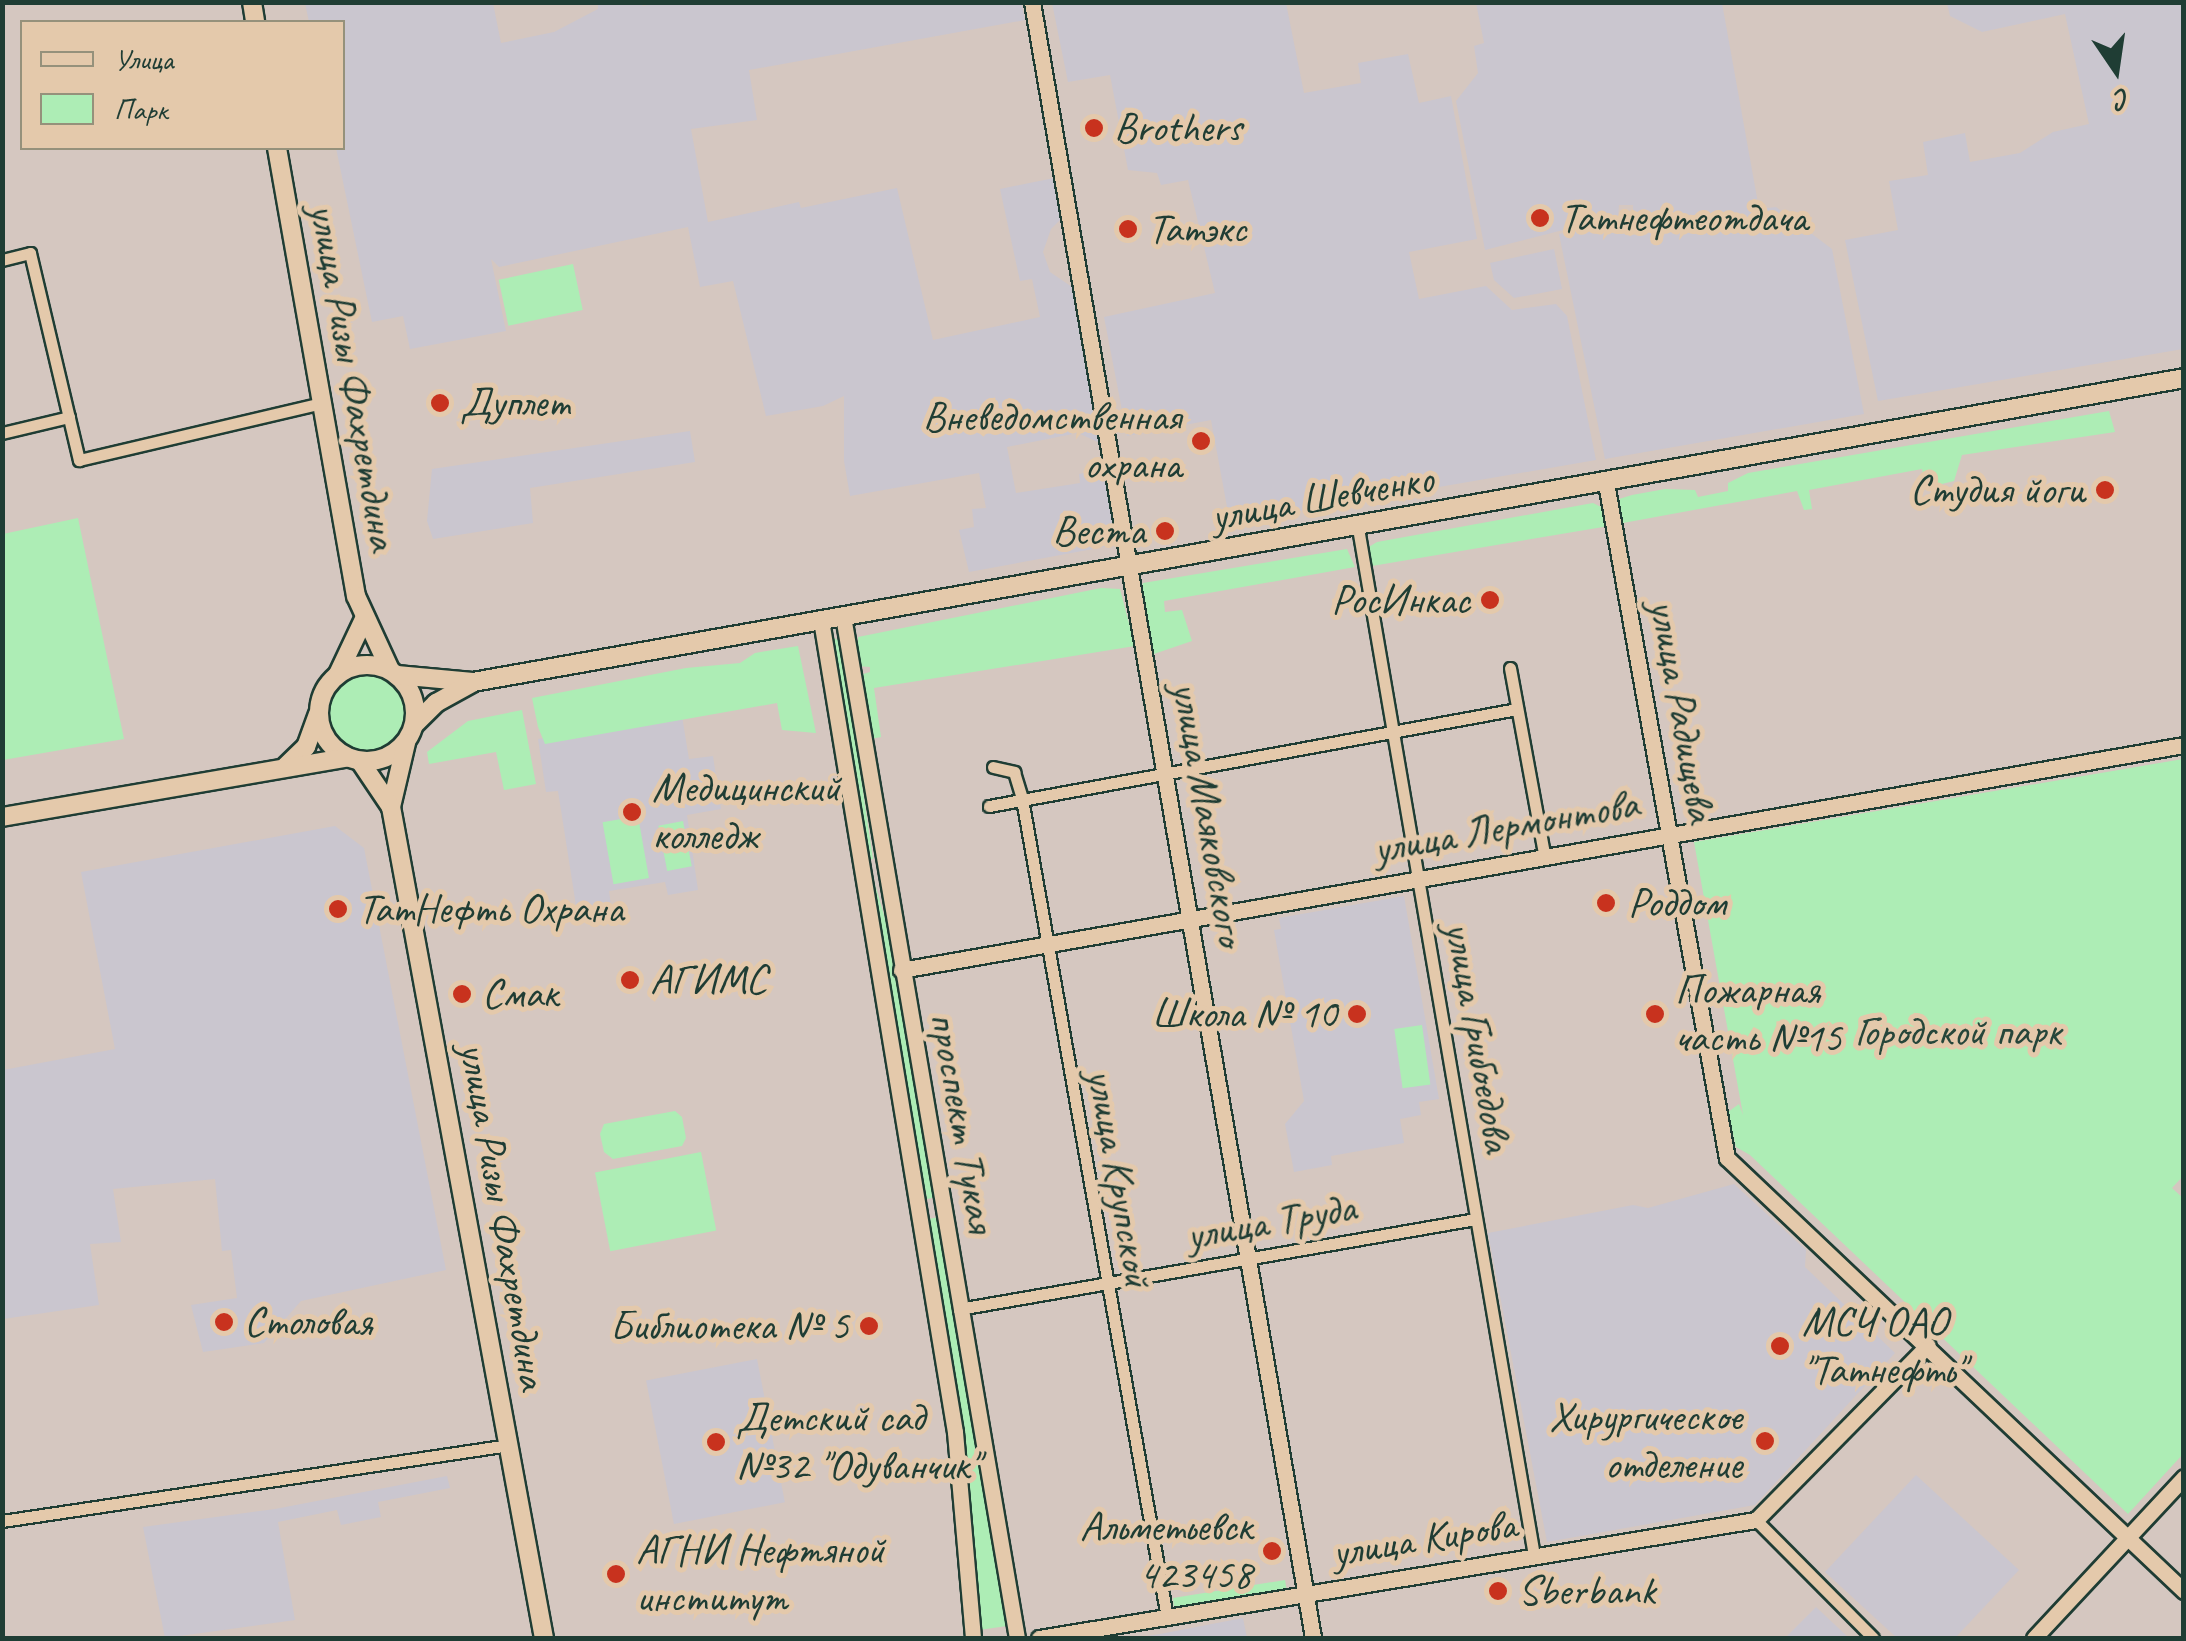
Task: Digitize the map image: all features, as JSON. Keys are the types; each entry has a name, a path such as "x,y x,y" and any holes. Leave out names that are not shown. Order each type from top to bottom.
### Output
{"main road":[{"name":"улица Ризы Фахретдина","path":"277,150 356,596 393,672"},
{"name":"улица Шевченко","path":"472,682 1358,528 2184,378"},
{"path":"284,767 306,748 324,691 338,674 365,617"},
{"path":"338,674 363,664 393,672 472,682"},
{"path":"393,672 413,697 414,724"},
{"path":"391,807 414,724 436,703 472,682"},
{"path":"318,713 324,735 354,759 391,807"},
{"path":"2,817 284,767 385,758 406,743"},
{"name":"улица Ризы Фахретдина","path":"391,807 544,1638"}],"street":[{"name":"улица Маяковского","path":"1032,2 1313,1638"},
{"path":"2,260 30,253 79,460 322,403"},
{"path":"2,433 69,417"},
{"name":"улица Радищева","path":"1606,483 1727,1158 2184,1591"},
{"name":"улица Грибоедова","path":"1358,528 1534,1556"},
{"name":"проспект Тукая","path":"844,616 882,863 1017,1638"},
{"name":"проспект Тукая","path":"821,620 955,1432 973,1638"},
{"path":"1510,668 1544,854"},
{"path":"988,806 1517,709"},
{"name":"улица Лермонтова","path":"901,970 1544,854 2184,745"},
{"path":"993,768 1014,772 1022,799"},
{"name":"улица Крупской","path":"1022,799 1105,1286 1167,1617"},
{"path":"861,868 882,863"},
{"path":"918,1205 940,1200"},
{"name":"улица Труда","path":"960,1309 1475,1219"},
{"path":"1873,1638 1756,1520 1928,1346"},
{"path":"2,1521 509,1445"},
{"path":"2034,1638 2184,1476"},
{"name":"улица Кирова","path":"1039,1638 1756,1520"}],"shaded area":[{"path":"660,2 1021,3 1025,20 749,70 757,120 691,129 708,222 799,202 801,208 897,188 933,340 1040,317 1032,279 1020,281 1000,189 1054,178 1062,218 1051,229 1043,252 1050,272 1072,287 1100,443 1078,433 1007,447 1016,493 1080,483 1079,474 1105,469 1120,544 969,572 959,530 974,527 972,509 986,508 979,473 850,496 844,461 844,396 823,406 766,416 733,281 700,287 688,227 499,267 491,259 506,331 410,349 403,316 372,322 336,150 345,150 345,20 309,20 305,3 493,3 501,43 554,32 598,9 598,3 643,6"},
{"path":"1052,3 1286,3 1304,93 1361,83 1358,63 1408,54 1419,103 1451,96 1477,239 1409,252 1419,299 1486,286 1512,310 1556,304 1567,316 1596,460 1230,523 1211,420 1127,436 1104,317 1215,293 1188,180 1161,185 1157,173 1128,170 1110,75 1068,82"},
{"path":"1476,3 1722,3 1759,209 1776,207 1832,249 1864,414 1605,459 1559,234 1633,220 1633,205 1619,205 1618,216 1485,250 1456,101 1478,73 1474,46 1484,43"},
{"path":"1947,3 2183,3 2183,349 1878,401 1845,240 1898,230 1889,181 1928,175 1923,142 1965,133 1970,162 2020,153 2053,132 2089,124 2065,14 1982,32 1950,16"},
{"path":"1554,249 1562,289 1514,298 1494,280 1490,263"},
{"path":"690,431 695,462 530,488 533,523 433,539 427,521 432,469"},
{"name":"Медицинский колледж","path":"682,716 689,759 713,756 721,809 687,815 698,890 668,895 665,882 609,891 611,906 577,912 558,791 546,792 538,739"},
{"path":"335,826 364,848 446,1270 301,1301 264,1343 203,1352 191,1305 237,1298 231,1250 222,1251 215,1179 113,1189 121,1242 90,1244 99,1305 3,1319 3,1070 115,1049 81,872"},
{"name":"Школа № 10","path":"1404,896 1439,1099 1419,1102 1421,1115 1400,1119 1404,1143 1331,1156 1332,1165 1294,1172 1285,1124 1304,1101 1274,930 1281,929 1279,918"},
{"path":"1734,1184 1806,1250 1805,1267 1895,1353 1755,1505 1547,1542 1488,1233 1633,1205 1648,1208"},
{"name":"Детский сад №32 \"Одуванчик\"","path":"757,1359 785,1502 674,1524 646,1381"},
{"path":"1916,1475 2019,1570 1955,1638 1897,1638 1825,1572"},
{"path":"447,1476 450,1488 378,1502 381,1517 341,1525 337,1510 278,1522 295,1620 165,1638 143,1527 275,1509"},
{"path":"1816,1607 1849,1638 1785,1638"},
{"path":"1243,1618 1247,1638 1134,1638 1160,1634"}],"green space":[{"path":"573,264 583,310 508,326 499,280"},
{"path":"2109,411 2115,432 1962,455 1954,481 1926,488 1922,469 1809,490 1812,509 1804,510 1797,491 1623,523 1619,511 1619,499 1632,495 1665,489 1695,490 1698,497 1728,491 1728,483 1748,473"},
{"path":"1593,503 1601,507 1609,526 1372,566 1366,556 1367,548 1377,542"},
{"path":"78,518 124,739 3,760 3,534"},
{"path":"1347,549 1355,567 1164,601 1165,612 1182,610 1192,641 1151,655 1140,589 1143,583"},
{"path":"1101,588 1120,589 1135,646 874,688 881,737 871,739 860,675 870,672 870,667 858,666 858,637"},
{"path":"834,638 841,642 873,859 864,860"},
{"path":"798,646 816,733 782,730 777,703 545,744 538,727 532,698 686,668 740,663 755,653"},
{"path":"368,672 384,675 398,684 407,698 407,730 398,744 384,753 368,756 352,753 338,744 329,730 326,714 329,698 338,684 352,675"},
{"path":"522,710 536,784 504,790 496,752 429,764 427,752 468,721"},
{"name":"Городской парк","path":"2183,759 2184,1175 2172,1188 2184,1199 2183,1454 2128,1514 1750,1155 1736,1147 1728,1112 1739,1104 1743,1115 1694,842"},
{"path":"638,816 649,878 613,884 603,822"},
{"path":"683,821 692,866 667,871 658,826"},
{"path":"871,871 894,949 936,1197 927,1199 866,872"},
{"path":"1422,1025 1430,1084 1403,1088 1394,1029"},
{"path":"675,1111 682,1117 686,1138 682,1146 613,1159 604,1152 600,1134 604,1124"},
{"path":"701,1152 716,1231 610,1251 595,1173"},
{"path":"939,1217 1007,1626 979,1630 960,1436 928,1219"},
{"path":"1285,1580 1287,1592 1174,1608 1173,1598"}],"place":[{"name":"Brothers","path":"1094,128"},
{"name":"Татнефтеотдача","path":"1540,218"},
{"name":"Татэкс","path":"1128,229"},
{"name":"Дуплет","path":"440,403"},
{"name":"Вневедомственная охрана","path":"1201,441"},
{"name":"Студия йоги","path":"2105,490"},
{"name":"Веста","path":"1165,531"},
{"name":"РосИнкас","path":"1490,600"},
{"name":"Медицинский колледж","path":"632,812"},
{"name":"Роддом","path":"1606,903"},
{"name":"ТатНефть Охрана","path":"338,909"},
{"name":"АГИМС","path":"630,980"},
{"name":"Смак","path":"462,994"},
{"name":"Школа № 10","path":"1357,1014"},
{"name":"Пожарная часть №15","path":"1655,1014"},
{"name":"Столовая","path":"224,1322"},
{"name":"Библиотека № 5","path":"869,1326"},
{"name":"МСЧ ОАО \"Татнефть\"","path":"1780,1346"},
{"name":"Хирургическое отделение","path":"1765,1441"},
{"name":"Детский сад №32 \"Одуванчик\"","path":"716,1442"},
{"name":"Альметьевск 423458","path":"1272,1551"},
{"name":"АГНИ Нефтяной институт","path":"616,1574"},
{"name":"Sberbank","path":"1498,1591"}]}
